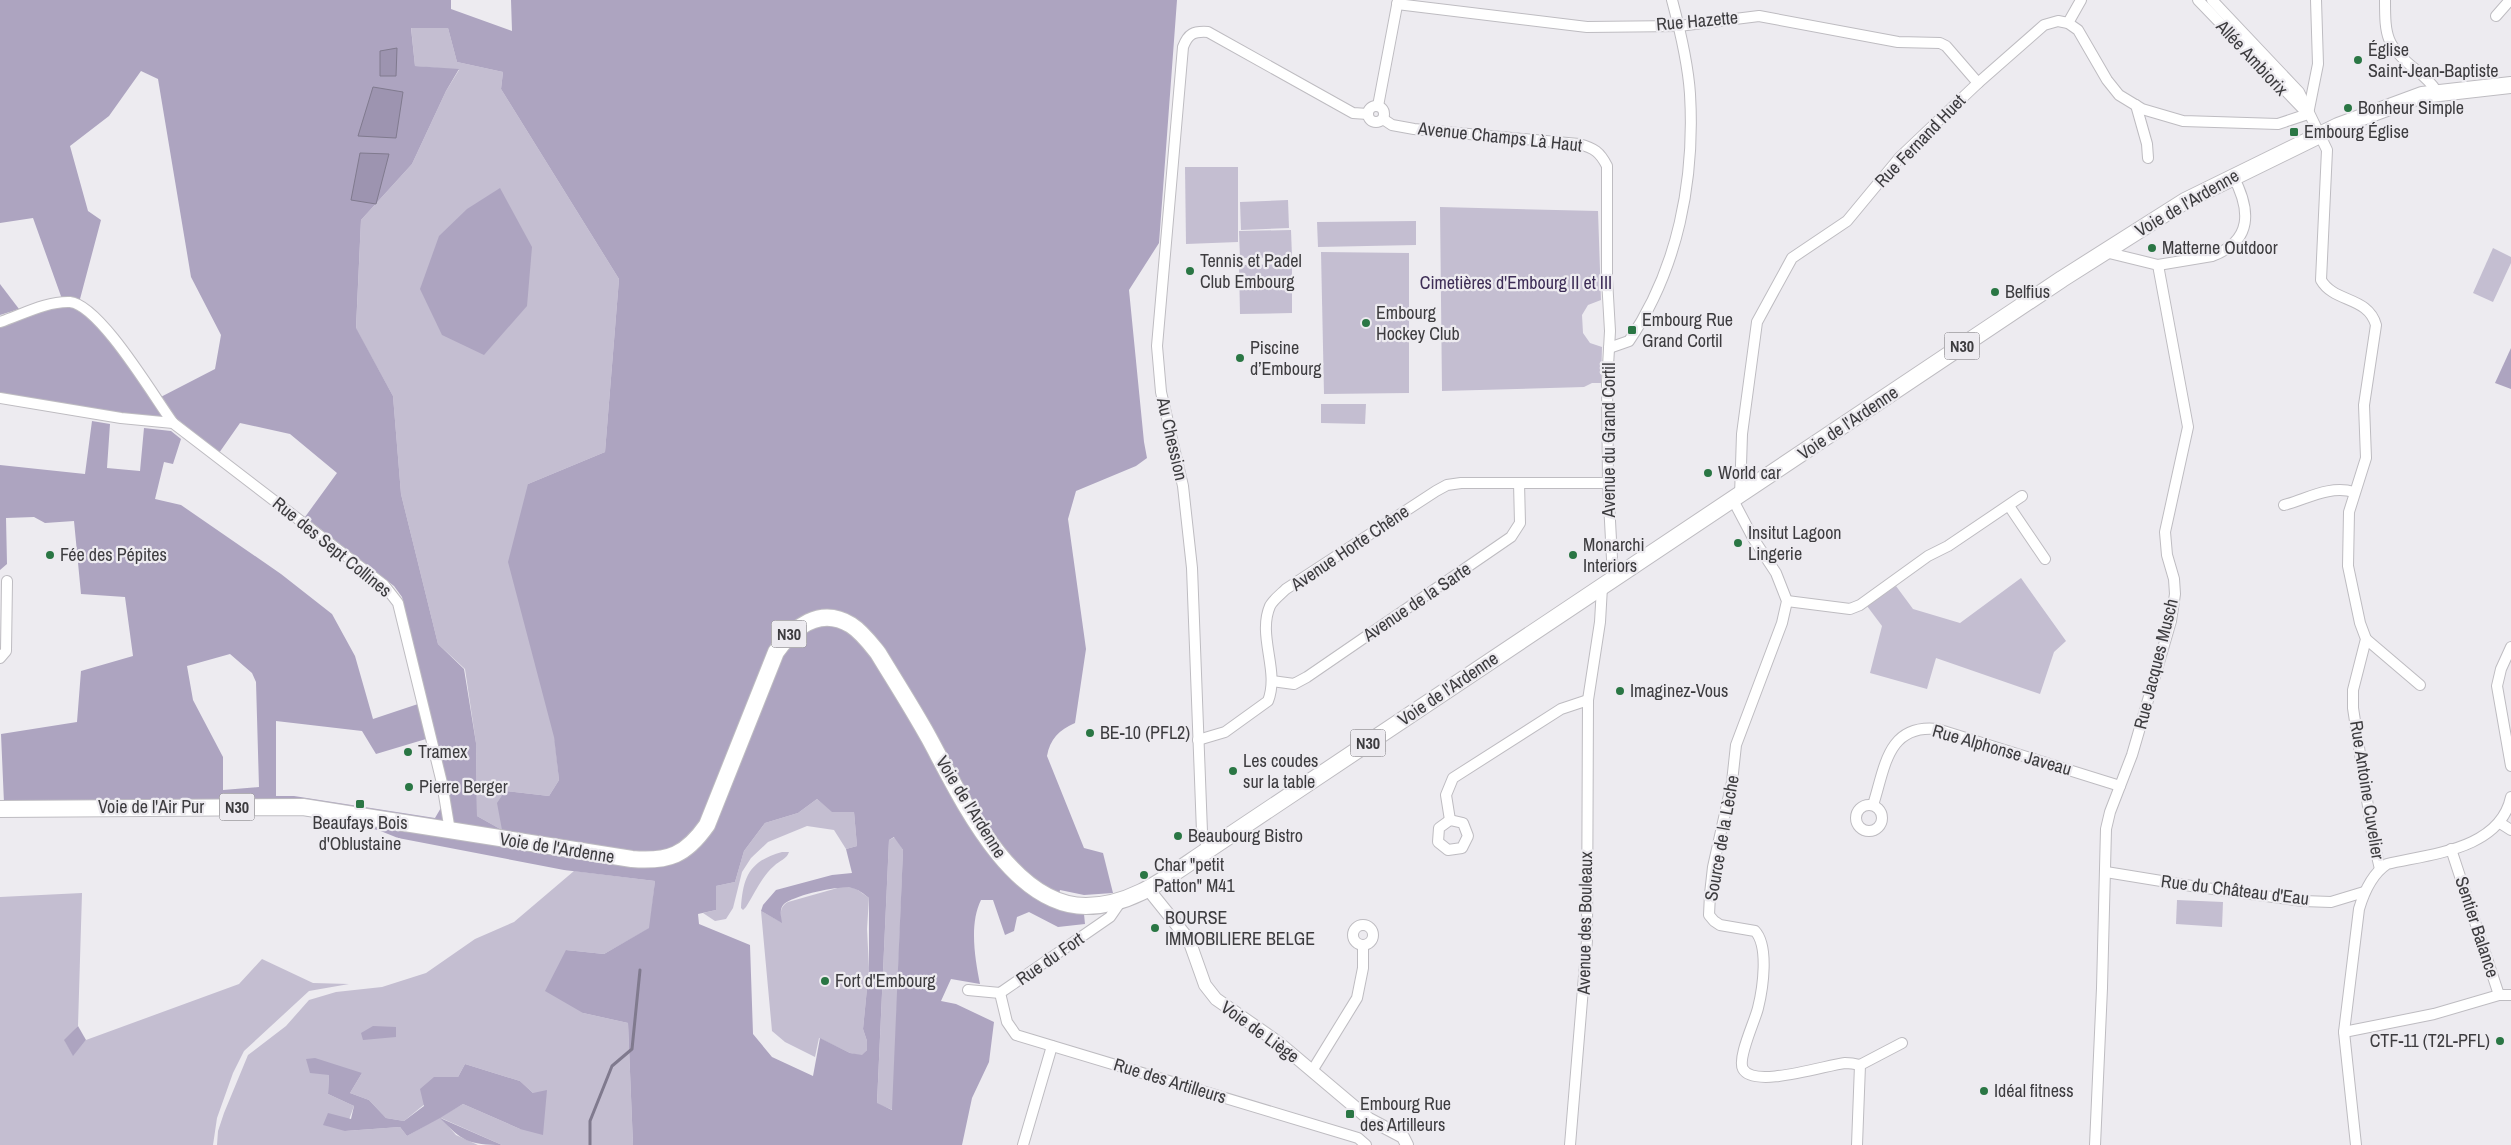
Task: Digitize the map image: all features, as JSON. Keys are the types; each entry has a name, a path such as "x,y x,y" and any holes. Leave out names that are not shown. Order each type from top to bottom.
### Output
{"main road":[{"name":"Voie de l'Ardenne","path":"450,831 632,859 651,860 675,856 696,841 707,824 776,652 789,634 804,624 818,618 833,618 851,625 878,653 982,830 1006,862 1021,878 1042,894 1071,904 1085,906 1121,901 1148,889 1208,850 2105,252 2185,201 2320,134 2380,109 2437,92 2511,85"},
{"name":"Voie de l'Air Pur","path":"0,809 303,807 450,831"}],"street":[{"name":"Avenue du Grand Cortil","path":"1609,583 1612,559 1608,483 1609,348 1629,341 1653,301 1672,256 1685,203 1691,143 1690,92 1679,26 1672,0"},
{"path":"2081,0 2068,23 2078,30 2107,80 2119,95 2142,110 2183,122 2278,124 2308,114 2318,64 2316,0"},
{"name":"Allée Ambiorix","path":"2198,0 2308,114"},
{"name":"Allée Ambiorix","path":"2212,0 2299,92 2308,114 2320,134"},
{"path":"2386,0 2385,21 2390,45 2396,54 2432,82 2437,92"},
{"path":"2496,16 2510,0"},
{"name":"Rue Hazette","path":"1397,2 1587,27 1679,26 1759,16 1898,42 1940,43 1946,46 1978,83"},
{"path":"1378,106 1397,2"},
{"name":"Rue Fernand Huet","path":"1736,498 1742,434 1757,322 1792,258 1847,222 1889,168 1978,83 2044,25 2058,21 2068,23"},
{"name":"Avenue Champs Là Haut","path":"1194,32 1214,34 1353,113 1368,114 1373,122 1379,122 1383,119 1392,125 1414,129 1580,144 1592,148 1601,154 1607,166 1609,348"},
{"name":"Au Chession","path":"1194,32 1187,37 1183,47 1157,346 1161,392 1183,486 1192,568 1202,832 1208,850"},
{"path":"2136,105 2147,144 2148,158"},
{"path":"1368,114 1370,108 1378,106"},
{"path":"1378,106 1384,111 1383,119"},
{"path":"2320,134 2327,150 2321,280 2328,290 2354,300 2367,309 2374,316 2376,325 2364,405 2366,458 2348,512 2348,566 2360,623 2366,639 2420,685"},
{"path":"2105,252 2158,265 2220,253 2238,239 2246,225 2246,211 2240,190 2233,176"},
{"name":"Rue Jacques Musch","path":"2095,1145 2106,829 2132,755 2173,609 2174,579 2167,555 2165,532 2188,427 2158,265"},
{"name":"Rue des Sept Collines","path":"0,322 59,302 72,302 80,305 109,331 174,423 392,592 398,603 438,764 450,831"},
{"path":"0,398 121,418 174,423"},
{"name":"Avenue de la Sarte","path":"1272,681 1294,684 1307,677 1511,537 1520,523 1519,483"},
{"name":"Avenue Horte Chêne","path":"1198,740 1225,732 1268,701 1272,681 1265,626 1270,604 1286,589 1446,485 1608,483"},
{"path":"2284,505 2333,490 2343,489 2354,492"},
{"path":"1736,498 1752,538 1776,573 1787,601 1850,609 1860,605 1928,556 2022,496"},
{"path":"2009,506 2045,559"},
{"path":"0,658 6,651 6,581"},
{"name":"Avenue des Bouleaux","path":"1570,1145 1588,940 1588,700 1600,622 1609,583"},
{"name":"Source de la Lèche","path":"1787,601 1782,623 1736,745 1732,782 1713,867 1709,916 1720,925 1755,931 1764,946 1758,1007 1742,1057 1742,1067 1746,1073 1756,1078 1846,1063 1860,1065"},
{"name":"Rue Antoine Cuvelier","path":"2356,1145 2344,1032 2359,909 2364,892 2380,869 2373,839 2354,708 2353,690 2366,639"},
{"path":"2511,646 2501,669 2497,686 2511,766"},
{"path":"1450,820 1446,795 1453,778 1561,709 1588,700"},
{"name":"Rue Alphonse Javeau","path":"1873,806 1895,744 1902,735 1920,727 1937,729 2120,786"},
{"path":"2380,869 2387,864 2474,841 2500,823 2511,797"},
{"path":"2500,823 2511,830"},
{"name":"Sentier Balance","path":"2451,848 2499,995 2511,995"},
{"name":"Rue du Château d'Eau","path":"2106,872 2198,887 2304,900 2332,902 2364,892"},
{"name":"Voie de Liège","path":"1148,889 1189,940 1204,984 1212,995 1279,1043 1369,1119 1403,1138 1407,1145"},
{"name":"Rue du Fort","path":"968,990 1000,993 1110,917 1121,901"},
{"path":"2092,915 2104,910"},
{"path":"1312,1071 1357,998 1363,968 1363,945"},
{"name":"Rue des Artilleurs","path":"1000,993 1007,1022 1016,1035 1358,1138 1366,1145"},
{"path":"2344,1032 2434,1014 2499,995"},
{"path":"1858,1145 1860,1065 1902,1043"},
{"path":"1023,1145 1052,1046"}],"green space":[{"path":"411,27 448,28 457,62 503,72 501,89 619,279 605,452 528,484 559,780 549,796 505,791 502,830 477,816 476,743 465,669 438,644 401,494 393,396 356,329 361,220 412,164 446,91 459,70 415,66"},
{"path":"1185,167 1238,167 1238,242 1186,244"},
{"path":"1288,200 1289,228 1241,230 1240,202"},
{"name":"Cimetières d'Embourg II et III","path":"1440,207 1598,211 1601,300 1588,305 1582,315 1583,333 1590,343 1602,347 1601,383 1592,383 1584,387 1442,391"},
{"path":"1416,221 1416,245 1318,247 1317,222"},
{"path":"1291,230 1292,257 1240,258 1239,231"},
{"path":"2493,248 2511,257 2511,263 2493,302 2473,293"},
{"name":"Embourg Hockey Club","path":"1321,252 1409,253 1409,393 1324,394"},
{"path":"1292,264 1292,313 1240,314 1239,265"},
{"path":"1321,404 1366,404 1365,424 1321,423"},
{"path":"2021,578 2066,641 2054,652 2040,694 1936,658 1927,689 1870,673 1882,626 1867,606 1896,586 1913,609 1960,623"},
{"path":"817,799 833,812 854,812 857,846 846,849 834,830 807,826 768,842 751,858 742,872 733,908 726,919 715,921 703,913 716,910 716,886 735,882 744,851 765,823 798,813"},
{"path":"895,837 903,850 893,1110 877,1104 889,840"},
{"path":"782,852 789,852 766,875 743,910 741,908 742,897 750,871 762,860"},
{"path":"574,871 655,881 650,928 604,954 566,950 583,1013 628,1023 633,1145 502,1145 441,1118 456,1135 478,1145 217,1145 218,1131 224,1113 248,1055 286,1026 309,1000 336,992 382,987 426,973 475,939 514,922","holes":["465,1064 520,1081 533,1093 520,1129 463,1104 407,1136 400,1127 345,1131 354,1106 328,1094 329,1075 362,1073 350,1093 369,1100 386,1118 404,1121 458,1077"]},
{"path":"841,887 855,888 869,898 867,929 869,968 863,1029 867,1041 867,1050 862,1056 850,1053 819,1038 815,1057 785,1042 772,1031 761,911 781,922 782,908 788,902"},
{"path":"82,893 78,1026 65,1041 73,1055 86,1040 239,984 262,959 313,983 349,984 309,991 244,1051 233,1073 217,1118 213,1145 0,1145 0,897"},
{"path":"2177,900 2223,902 2222,927 2176,924"}],"shaded area":[{"path":"0,0 451,0 451,9 512,31 511,0 1177,0 1159,243 1129,290 1147,458 1136,466 1076,491 1068,519 1086,649 1075,723 1056,736 1050,745 1047,756 1084,848 1103,853 1113,893 1084,895 1060,890 1056,909 1084,914 1085,924 1058,927 1029,912 1017,917 1014,931 1005,935 993,900 981,900 977,909 974,931 980,984 951,979 941,1001 956,1004 994,1022 989,1062 972,1098 962,1145 633,1145 628,1023 583,1013 545,991 566,950 604,954 649,928 655,881 564,870 398,838 378,830 300,815 4,803 1,734 77,722 81,671 133,656 125,597 81,594 74,521 45,523 34,517 6,518 7,564 0,570 0,465 85,474 92,421 110,424 107,468 140,471 144,428 171,431 181,439 173,464 164,462 155,499 181,505 281,574 332,614 355,656 373,719 427,701 402,597 394,586 305,517 337,473 290,434 240,423 219,453 176,418 114,413 0,395 0,325 50,309 75,306 106,333 153,401 215,369 221,335 191,277 158,79 141,71 109,116 70,146 88,211 101,220 80,299 62,299 33,218 0,223","holes":["411,28 448,28 457,62 503,72 501,89 619,279 605,452 528,484 508,562 554,737 559,780 549,796 505,791 497,803 502,830 477,816 476,743 464,669 438,644 401,494 393,396 356,328 361,220 412,164 446,91 459,69 415,66","230,654 252,673 256,682 259,787 223,790 223,757 193,700 187,666","276,721 362,731 376,754 426,739 442,806 435,818 294,796 276,796","817,799 832,812 854,812 857,846 846,849 852,873 832,875 776,890 763,905 761,911 782,923 782,906 797,897 807,894 846,887 856,889 869,898 869,968 863,1029 867,1041 867,1050 862,1055 850,1053 820,1038 813,1076 772,1057 753,1034 750,945 699,924 698,914 716,910 716,886 735,882 744,851 765,823 798,813","894,837 903,850 892,1110 877,1103 889,840"]},
{"path":"397,48 396,76 380,76 380,51"},
{"path":"373,87 403,92 396,138 358,136"},
{"path":"360,153 389,154 376,204 351,200"},
{"path":"500,188 532,247 527,306 484,355 442,335 420,289 439,236 467,209"},
{"path":"0,284 19,309 0,315"},
{"path":"2511,348 2511,389 2495,383"},
{"path":"78,1026 86,1040 73,1056 64,1040"},
{"path":"373,1026 396,1027 396,1037 363,1040 361,1033"},
{"path":"315,1058 362,1073 350,1093 369,1100 386,1118 404,1121 424,1106 420,1089 434,1077 458,1077 465,1064 520,1081 533,1093 547,1090 543,1135 520,1129 463,1104 407,1136 400,1127 345,1131 323,1125 328,1113 351,1119 354,1106 328,1094 329,1075 310,1073 306,1059"},
{"path":"440,1118 502,1145 474,1143 467,1140 454,1132"}],"waterway":[{"path":"590,1145 590,1121 612,1066 632,1049 640,970"}],"place":[{"name":"Église Saint-Jean-Baptiste","path":"2358,60"},
{"name":"Bonheur Simple","path":"2348,108"},
{"name":"Embourg Église","path":"2294,132"},
{"name":"Matterne Outdoor","path":"2152,248"},
{"name":"Tennis et Padel Club Embourg","path":"1190,271"},
{"name":"Belfius","path":"1995,292"},
{"name":"Embourg Hockey Club","path":"1366,323"},
{"name":"Embourg Rue Grand Cortil","path":"1632,330"},
{"name":"Piscine d’Embourg","path":"1240,358"},
{"name":"World car","path":"1708,473"},
{"name":"Insitut Lagoon Lingerie","path":"1738,543"},
{"name":"Fée des Pépites","path":"50,555"},
{"name":"Monarchi Interiors","path":"1573,555"},
{"name":"Imaginez-Vous","path":"1620,691"},
{"name":"BE-10 (PFL2)","path":"1090,733"},
{"name":"Tramex","path":"408,752"},
{"name":"Les coudes sur la table","path":"1233,771"},
{"name":"Pierre Berger","path":"409,787"},
{"name":"Beaufays Bois d'Oblustaine","path":"360,804"},
{"name":"Beaubourg Bistro","path":"1178,836"},
{"name":"Char \"petit Patton\" M41","path":"1144,875"},
{"name":"BOURSE IMMOBILIERE BELGE","path":"1155,928"},
{"name":"Fort d'Embourg","path":"825,981"},
{"name":"CTF-11 (T2L-PFL)","path":"2500,1041"},
{"name":"Idéal fitness","path":"1984,1091"},
{"name":"Embourg Rue des Artilleurs","path":"1350,1114"}]}
